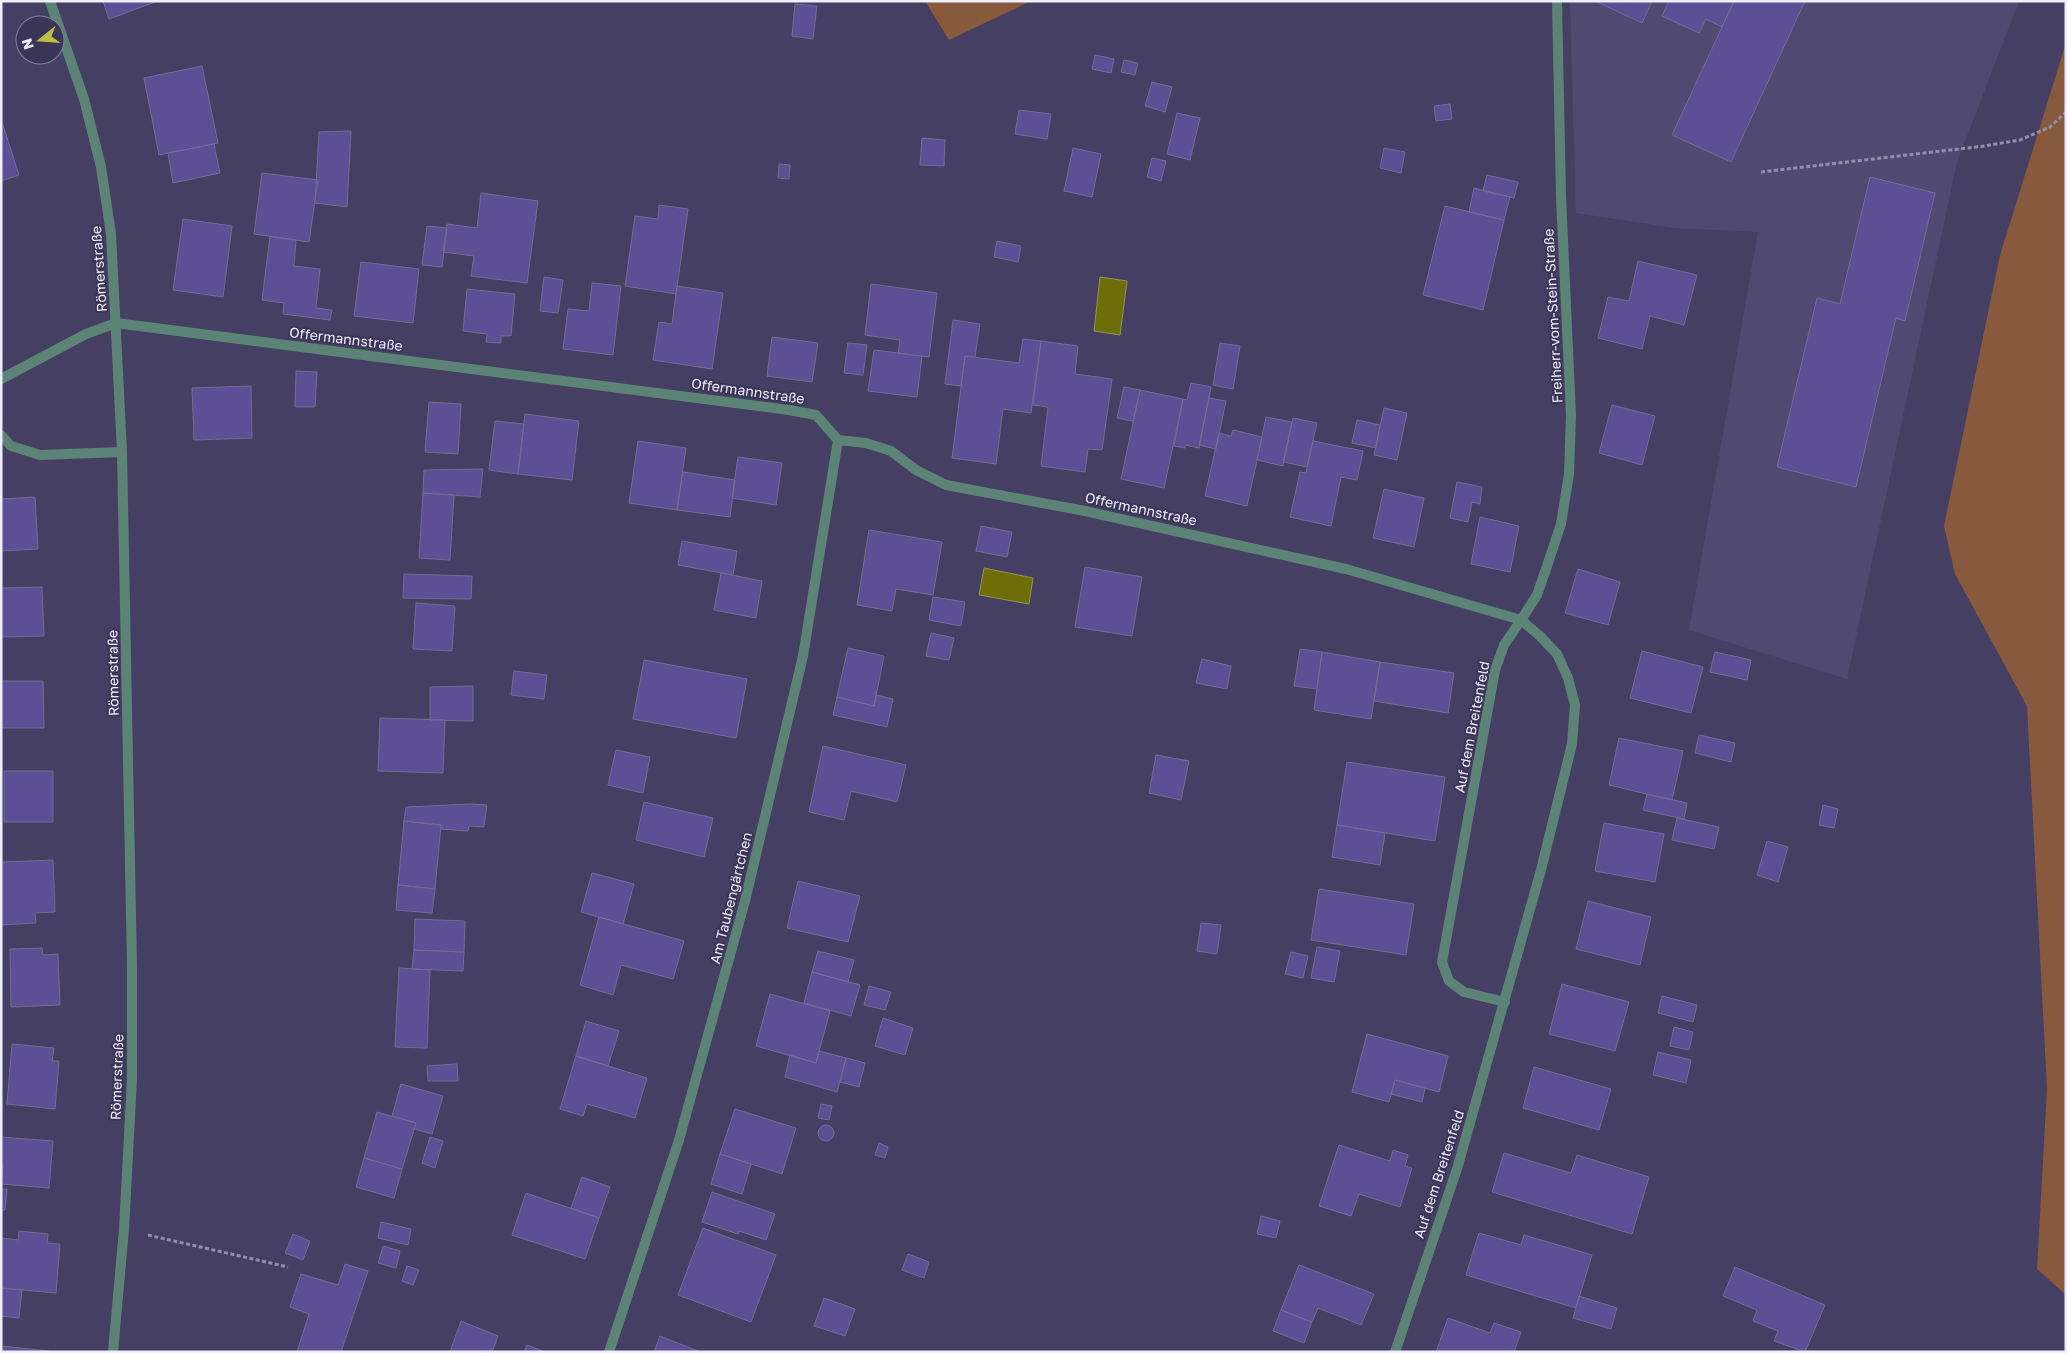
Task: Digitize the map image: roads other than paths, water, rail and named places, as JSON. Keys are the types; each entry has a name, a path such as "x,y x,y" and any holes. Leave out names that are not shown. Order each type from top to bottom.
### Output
{"street":[{"name":"Römerstraße","path":"50,1 84,99 101,167 111,234 116,323 122,452 132,966 132,1079 124,1229 113,1352"},
{"name":"Freiherr-vom-Stein-Straße","path":"1521,620 1537,594 1561,524 1569,474 1571,415 1561,197 1557,1"},
{"path":"1,379 86,334 116,323"},
{"name":"Offermannstraße","path":"116,323 816,415 838,440 866,443 891,451 916,470 946,485 1094,513 1336,566 1521,620"},
{"path":"1,435 11,446 40,455 122,452"},
{"name":"Am Taubengärtchen","path":"609,1352 679,1140 745,901 803,656 838,440"},
{"name":"Auf dem Breitenfeld","path":"1395,1352 1457,1169 1505,1002 1541,870 1572,744 1575,705 1568,678 1556,654 1540,636 1521,620 1504,645 1495,670 1442,962 1449,981 1464,992 1505,1002"}]}
